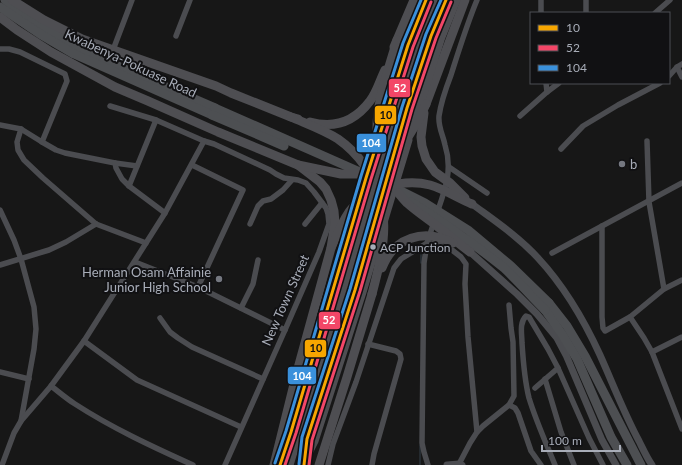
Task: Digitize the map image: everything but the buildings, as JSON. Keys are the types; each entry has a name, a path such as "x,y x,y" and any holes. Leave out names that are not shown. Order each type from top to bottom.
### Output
{"highway":[{"path":"12,0 44,20 82,39 216,86 323,131 339,140 351,150 373,178 382,205 384,220 382,250 372,294 319,465"},
{"path":"291,117 319,125 327,125 344,122 360,113 371,100 414,0"},
{"path":"280,465 405,53 426,0"},
{"path":"289,465 422,32 435,0"},
{"path":"304,462 307,439 355,290 407,108 431,36 446,0"},
{"path":"304,462 314,441 362,292 417,110 441,37 456,0"},
{"path":"0,17 51,52 115,87 298,165 342,174 358,174 382,165 393,156 402,147 418,121 426,104 465,0"},
{"path":"397,40 381,96 377,121 378,145 386,171 395,188 406,202 419,214 470,252"},
{"path":"426,104 421,137 426,160 435,172 450,183 472,204"},
{"path":"274,465 331,248 335,223 334,211 326,189 320,182 298,165"},
{"path":"331,248 348,213 356,204 375,192 401,183 429,185 472,204"},
{"path":"372,294 385,260 402,242 411,238 420,236 434,236 445,239 470,252"}],"main road":[{"name":"Kwabenya-Pokuase Road","path":"5,0 31,20 78,48 213,112"},
{"name":"Kwabenya-Pokuase Road","path":"0,6 40,34 74,54 213,112"},
{"path":"213,112 411,202 472,243 505,269 567,326 585,356 641,465"},
{"path":"547,306 576,359 612,437 627,465"}],"street":[{"path":"113,50 132,0"},
{"path":"176,36 190,0"},
{"path":"428,465 422,443 424,263 427,243 446,186 449,167 445,145 439,128 439,117 441,105 456,57 477,0"},
{"path":"541,0 541,12"},
{"path":"586,0 586,12"},
{"path":"656,12 670,0"},
{"path":"0,49 9,49 20,52 65,74 67,81 42,142"},
{"path":"670,75 679,66 682,77"},
{"path":"546,84 547,92"},
{"path":"520,116 558,84"},
{"path":"561,149 583,126 618,105 658,84"},
{"name":"New Town Street","path":"110,106 156,120 214,144 276,174 306,183 326,208 328,214 329,224 319,252 225,465"},
{"path":"129,186 156,120"},
{"path":"0,125 21,129 56,150 65,153 137,166"},
{"path":"21,129 17,142 18,150 24,160 43,178 96,224 146,243"},
{"path":"2,465 14,433 21,421 51,386 84,341 165,214 204,141"},
{"path":"647,141 649,202 664,289"},
{"path":"115,163 122,179 165,214"},
{"path":"192,165 243,190 198,287"},
{"path":"449,167 487,194"},
{"path":"250,224 258,206 263,201 271,199 283,190 292,180"},
{"path":"552,253 682,183"},
{"path":"305,224 322,203"},
{"path":"472,204 501,225 537,257 552,274 583,321 631,427 652,465"},
{"path":"0,210 22,259 34,307 36,329 34,349 30,378 21,421"},
{"path":"0,265 49,250 66,242 96,224"},
{"path":"602,226 602,317 603,328 605,331 630,317 664,289 682,280"},
{"path":"328,465 333,444 394,268 401,259 427,243 438,244 452,250 461,257 466,264 465,284 468,337 477,432"},
{"path":"470,252 517,294 537,314 557,338 566,355 602,440 616,465"},
{"path":"241,308 253,284 258,260"},
{"path":"134,262 198,287 285,330"},
{"path":"447,465 460,464 477,432 509,405 514,396 513,342 509,305"},
{"path":"555,465 529,396 521,328 526,316 529,317 548,348 603,465"},
{"path":"630,317 652,352 682,429"},
{"path":"160,318 170,332 178,338 263,379"},
{"path":"652,352 681,339"},
{"path":"84,341 138,380 241,427"},
{"path":"513,342 522,341"},
{"path":"368,344 396,351 400,354 401,359 372,465"},
{"path":"535,388 558,368"},
{"path":"0,372 30,378"},
{"path":"545,379 561,432 574,465"},
{"path":"51,386 74,404 102,421 193,465"},
{"path":"509,405 515,408 518,413 531,451 541,465"}],"waterway":[{"path":"421,255 421,263"},
{"path":"420,445 420,465"}],"transit line":[{"name":"104","path":"275,463 286,431 361,176 403,43 421,0"},
{"name":"10","path":"280,465 366,178 408,45 426,0"},
{"name":"104","path":"299,464 302,437 350,289 402,107 426,34 441,0"},
{"name":"10","path":"304,465 307,439 355,290 407,108 431,36 446,0"},
{"name":"52","path":"285,465 296,433 371,179 413,47 431,2"},
{"name":"52","path":"309,465 312,440 360,291 412,109 436,38 451,2"}],"place":[{"name":"b","path":"622,164"},
{"name":"ACP Junction","path":"373,247"},
{"name":"Herman Osam Affainie Junior High School","path":"219,279"}]}
